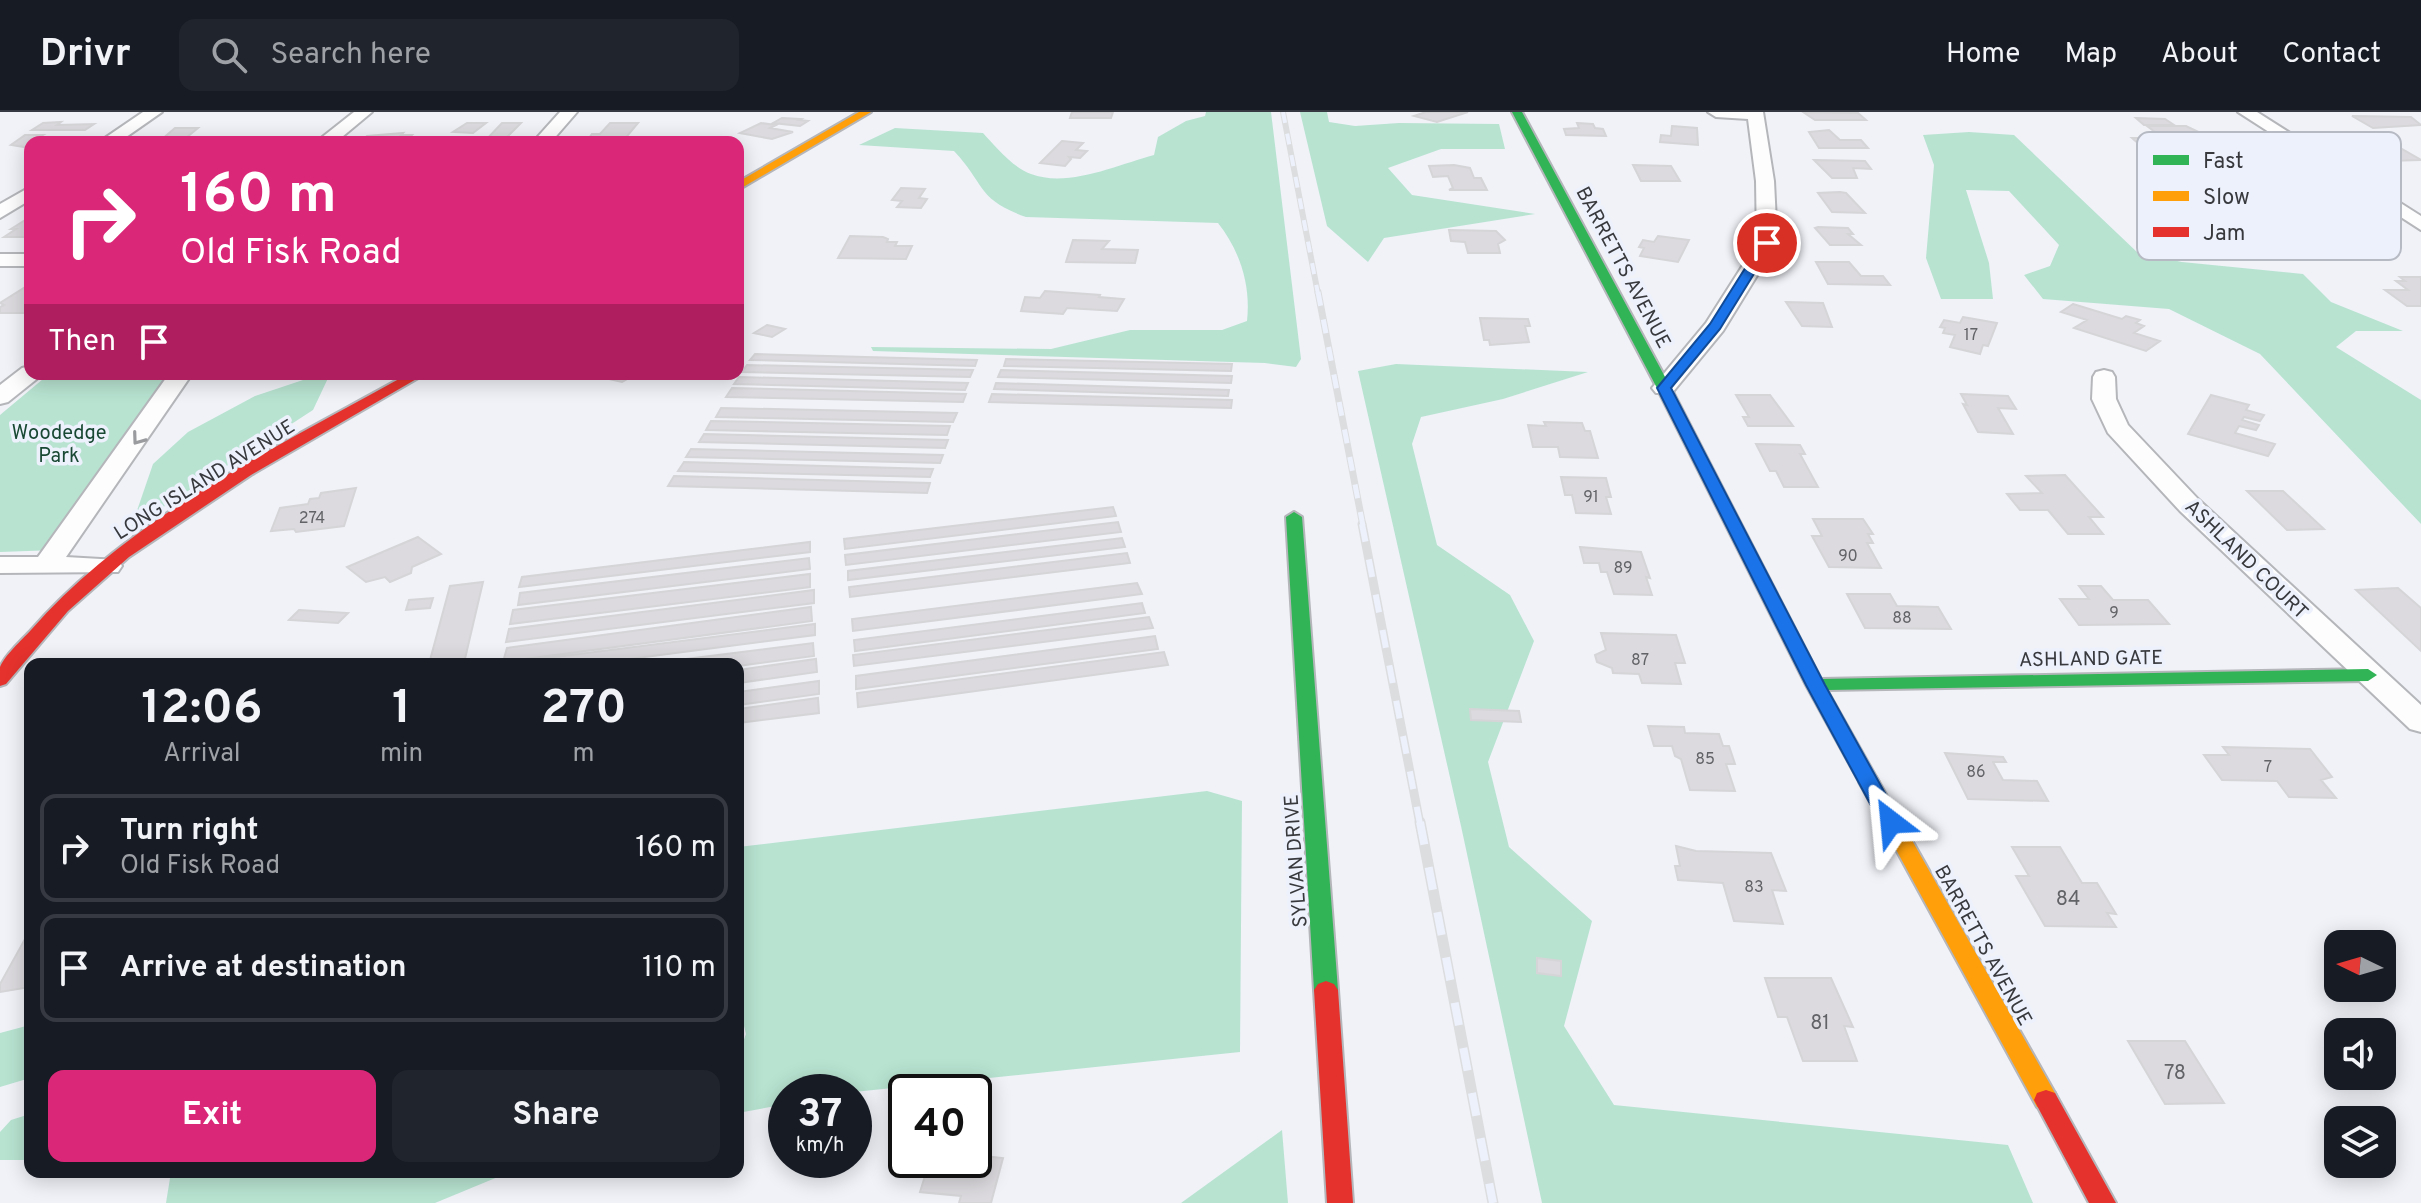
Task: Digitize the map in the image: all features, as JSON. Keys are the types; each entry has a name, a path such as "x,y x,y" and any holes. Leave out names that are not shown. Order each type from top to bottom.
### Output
{"street":[{"path":"117,136 154,112"},
{"path":"333,136 364,112"},
{"path":"547,136 569,112"},
{"path":"744,183 866,112"},
{"name":"BARRETTS AVENUE","path":"1517,112 1664,388 1815,685 2103,1203"},
{"path":"1664,388 1715,326 1767,243 1765,181 1755,113 1716,112"},
{"path":"2246,112 2277,132"},
{"path":"0,212 24,196"},
{"path":"2401,211 2421,224"},
{"path":"0,260 24,260"},
{"name":"ASHLAND COURT","path":"2104,377 2104,399 2117,428 2189,505 2421,722"},
{"path":"0,397 24,378"},
{"path":"46,566 177,380"},
{"name":"LONG ISLAND AVENUE","path":"0,680 37,632 108,566 140,541 208,497 408,380"},
{"name":"SYLVAN DRIVE","path":"1294,517 1340,1203"},
{"path":"0,565 108,566"},
{"name":"ASHLAND GATE","path":"1815,685 2368,675"}],"green space":[{"path":"1206,112 1271,112 1301,359 1296,367 1265,363 873,351 871,347 1051,349 1130,330 1222,330 1247,321 1247,294 1242,269 1218,223 1026,217 990,197 954,151 859,145 895,128 983,133 1024,171 1045,178 1076,177 1154,155 1158,137 1186,121 1205,116"},
{"path":"1300,112 1327,112 1329,122 1355,126 1499,124 1505,149 1441,149 1388,168 1412,195 1535,214 1384,238 1368,262 1327,226"},
{"path":"1969,132 2014,135 2137,252 2137,260 2172,260 2303,274 2331,302 2403,331 2356,331 2336,347 2421,400 2421,524 2260,354 2169,309 2043,299 2024,275 2050,266 2059,245 2009,191 1966,190 1989,263 1993,299 1941,299 1926,258 1934,165 1923,135"},
{"path":"1396,364 1588,372 1503,399 1421,417 1412,444 1437,545 1510,595 1534,641 1488,762 1509,847 1592,921 1564,1026 1614,1105 2008,1145 2033,1203 1542,1203 1358,371"},
{"name":"Woodedge Park","path":"42,380 175,380 56,550 0,552 0,415"},
{"path":"303,380 327,380 313,410 131,528 153,464 188,432 255,396"},
{"path":"1207,791 1242,801 1240,1052 992,1078 992,1074 888,1074 888,1088 872,1090 872,1074 768,1074 768,1107 744,1112 744,846"},
{"path":"24,1027 24,1080 0,1087 0,1033"},
{"path":"24,1116 24,1160 0,1160 0,1132 11,1120"},
{"path":"1282,1130 1288,1203 1181,1203"},
{"path":"170,1178 495,1178 435,1203 166,1203"}],"building":[{"path":"1072,112 1113,112 1111,118 1070,118"},
{"path":"1426,112 1468,112 1437,122 1414,116"},
{"path":"1803,112 1858,113 1866,120 1815,120"},
{"path":"2352,116 2411,117 2421,125 2373,128"},
{"path":"782,118 808,121 800,126 773,123"},
{"path":"2136,118 2165,119 2174,125 2144,125"},
{"path":"61,122 57,125 94,124 85,130 32,130 43,123"},
{"path":"467,123 486,123 473,133 453,132"},
{"path":"502,123 521,123 508,136 490,136"},
{"path":"610,123 638,123 627,136 590,136 600,134"},
{"path":"761,123 793,132 772,139 740,133"},
{"path":"1577,123 1593,124 1595,128 1603,129 1606,136 1566,135 1564,129 1579,128"},
{"path":"1672,126 1697,128 1698,145 1660,142 1661,135 1671,136"},
{"path":"2147,126 2186,126 2199,132 2171,132 2155,132"},
{"path":"175,128 198,128 188,136 166,136"},
{"path":"1829,130 1840,140 1861,140 1868,148 1819,148 1809,132"},
{"path":"403,133 401,135 412,135 411,136 367,136"},
{"path":"25,135 43,135 24,136 24,147 11,145"},
{"path":"1062,141 1083,143 1076,150 1087,151 1080,158 1069,157 1071,159 1065,166 1040,163"},
{"path":"2401,148 2421,160 2401,161"},
{"path":"1814,160 1865,161 1871,169 1853,168 1857,178 1832,178"},
{"path":"1633,165 1671,166 1680,181 1641,181"},
{"path":"1429,166 1470,168 1474,178 1481,178 1487,190 1449,190 1453,188 1448,176 1433,177"},
{"path":"901,188 925,189 919,198 927,199 921,208 897,207 902,201 892,200"},
{"path":"1818,193 1846,193 1865,213 1832,212"},
{"path":"24,221 24,237 4,237 16,229 11,229"},
{"path":"1815,228 1848,228 1853,234 1848,234 1861,245 1830,245"},
{"path":"1449,230 1496,231 1505,240 1498,244 1500,253 1468,253 1465,242 1451,241"},
{"path":"850,236 883,237 888,239 887,242 897,242 895,246 912,246 906,259 838,258"},
{"path":"1658,236 1689,240 1678,262 1640,256 1644,248 1639,247 1643,240 1654,242"},
{"path":"1073,240 1109,241 1102,249 1138,250 1135,263 1066,262"},
{"path":"1816,262 1849,262 1861,276 1883,276 1890,285 1828,284"},
{"path":"2400,277 2421,277 2421,306 2407,306 2385,290 2408,290 2396,281 2405,281"},
{"path":"24,288 24,313 0,313 0,307 4,305 0,303"},
{"path":"1045,291 1124,299 1117,311 1067,308 1063,314 1021,311 1025,297 1040,298"},
{"path":"1786,302 1823,303 1832,327 1802,326"},
{"path":"2073,304 2122,319 2126,316 2140,320 2136,323 2144,326 2134,333 2160,341 2146,351 2074,328 2087,320 2061,312"},
{"path":"1963,317 1997,323 1988,346 1983,345 1980,354 1950,347 1955,335 1943,333 1945,328 1940,327 1944,320 1960,323"},
{"path":"1480,318 1528,319 1530,326 1525,326 1529,342 1490,345 1489,340 1484,340"},
{"path":"767,325 785,329 772,337 754,333"},
{"path":"755,354 977,360 975,366 750,360"},
{"path":"1006,359 1232,364 1231,371 1004,366"},
{"path":"747,365 973,370 970,377 744,372"},
{"path":"1001,370 1232,376 1231,383 998,377"},
{"path":"744,377 968,383 965,390 734,384"},
{"path":"996,383 1229,390 1228,396 994,389"},
{"path":"732,388 966,394 963,402 726,397"},
{"path":"992,394 1232,400 1231,408 989,402"},
{"path":"1961,394 2008,396 2016,409 1998,408 2013,434 1978,432"},
{"path":"1736,395 1770,395 1793,426 1748,426 1743,417 1749,417"},
{"path":"2211,395 2249,405 2246,410 2264,415 2260,421 2244,417 2242,420 2259,425 2256,430 2239,426 2235,433 2275,444 2268,456 2188,434"},
{"path":"721,408 957,413 953,422 716,417"},
{"path":"711,421 950,426 947,435 706,430"},
{"path":"1544,422 1582,423 1585,431 1590,431 1598,458 1560,457 1558,447 1533,447 1528,425 1546,426"},
{"path":"704,434 948,440 945,448 699,442"},
{"path":"1756,444 1800,445 1805,454 1800,454 1818,487 1784,487 1776,471 1770,471"},
{"path":"691,449 943,455 940,463 686,457"},
{"path":"684,462 933,469 930,477 678,471"},
{"path":"2065,475 2103,517 2089,517 2103,534 2068,534 2048,510 2020,510 2007,494 2042,493 2026,476"},
{"path":"674,476 930,483 927,493 668,486"},
{"path":"1561,477 1606,478 1611,497 1606,497 1611,514 1576,513 1572,495 1565,495"},
{"path":"356,488 344,526 296,532 294,529 271,531 280,508 308,504 310,499 319,498 321,493"},
{"path":"2247,491 2283,491 2324,529 2287,530"},
{"path":"1113,507 1116,516 845,549 844,539"},
{"path":"1813,519 1863,519 1873,534 1868,534 1873,543 1867,543 1881,568 1829,567 1812,536 1822,536"},
{"path":"1118,522 1121,532 846,565 845,555"},
{"path":"418,537 441,554 412,567 411,573 390,582 385,577 366,582 347,567"},
{"path":"1122,538 1125,547 848,580 848,571"},
{"path":"810,542 810,552 519,587 522,577"},
{"path":"1580,547 1641,552 1652,595 1614,594 1607,572 1601,572 1599,563 1584,563"},
{"path":"1127,553 1130,563 850,597 849,587"},
{"path":"809,558 810,569 518,605 520,593"},
{"path":"810,574 810,587 510,624 513,610"},
{"path":"483,582 465,658 431,658 450,586"},
{"path":"1137,583 1142,594 853,631 852,619"},
{"path":"2079,586 2101,586 2113,600 2148,600 2169,624 2079,625 2060,599 2089,599"},
{"path":"2398,588 2421,608 2421,651 2356,590"},
{"path":"814,590 814,603 506,642 509,629"},
{"path":"1847,594 1890,594 1897,606 1938,607 1951,629 1865,628"},
{"path":"433,598 430,608 406,610 409,600"},
{"path":"1142,603 1145,613 855,651 854,640"},
{"path":"811,607 812,621 533,658 504,658 507,648"},
{"path":"299,610 348,613 338,623 289,620"},
{"path":"1149,617 1153,628 854,666 853,655"},
{"path":"815,624 815,635 637,658 548,658"},
{"path":"1601,633 1676,635 1685,663 1675,663 1681,684 1642,683 1639,674 1613,673 1612,668 1597,662 1595,655 1606,650"},
{"path":"1155,636 1158,649 856,689 856,676"},
{"path":"813,643 814,656 744,665 744,658 694,658"},
{"path":"1164,652 1168,665 858,707 857,693"},
{"path":"816,659 817,672 744,682 744,669"},
{"path":"819,681 819,694 744,704 744,691"},
{"path":"818,698 819,713 744,722 744,708"},
{"path":"1470,709 1519,711 1521,722 1471,720"},
{"path":"1648,726 1684,727 1685,733 1719,734 1723,746 1729,746 1735,764 1726,764 1735,791 1690,790 1681,759 1675,756 1672,746 1654,746"},
{"path":"2223,747 2310,749 2332,777 2321,780 2336,798 2289,797 2277,781 2222,780 2204,755 2229,755"},
{"path":"1945,753 2003,757 2006,762 1993,762 2003,780 2037,781 2048,801 1968,799"},
{"path":"1676,846 1696,851 1771,853 1786,891 1772,890 1783,924 1734,921 1723,883 1678,880 1675,866 1680,866"},
{"path":"2012,847 2060,847 2082,883 2097,883 2116,914 2107,913 2116,927 2045,926 2016,876 2029,876"},
{"path":"24,941 24,988 0,992 0,984"},
{"path":"1537,958 1561,961 1561,976 1537,973"},
{"path":"1765,978 1831,978 1853,1027 1844,1026 1857,1061 1803,1061 1787,1017 1778,1017"},
{"path":"2128,1041 2185,1041 2224,1103 2165,1104"},
{"path":"992,1157 1003,1158 991,1203 959,1203 961,1196 920,1192 924,1178 992,1178"}],"railway":[{"path":"1283,112 1318,294"},
{"path":"1318,292 1363,526"},
{"path":"1362,524 1420,824"},
{"path":"1420,822 1493,1203"}],"traffic: fast":[{"path":"1517,112 1664,388 1815,685 1869,782"},
{"path":"1294,517 1326,990"},
{"path":"1815,685 2368,675"}],"traffic: slow":[{"path":"744,183 866,112"},
{"path":"1869,782 2046,1100"}],"traffic: jam":[{"path":"0,680 62,607 123,554 246,472 407,380"},
{"path":"1326,990 1340,1203"},
{"path":"2046,1100 2103,1203"}],"route":[{"path":"1767,243 1715,326 1664,388 1815,685 1891,822"}]}
